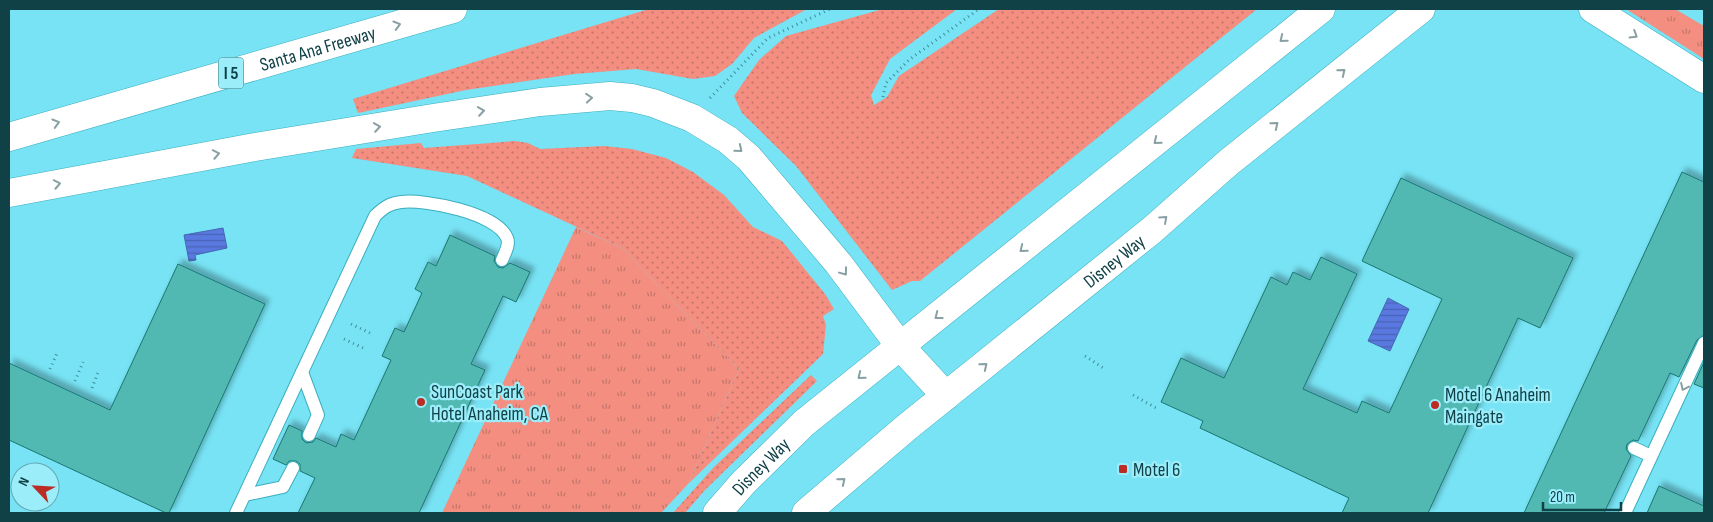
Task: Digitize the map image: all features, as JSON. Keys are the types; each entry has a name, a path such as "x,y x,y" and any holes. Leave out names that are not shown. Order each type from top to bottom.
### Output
{"main road":[{"name":"Santa Ana Freeway","path":"9,137 452,9"},
{"name":"Disney Way","path":"716,513 743,483 804,423 1321,9"},
{"name":"Disney Way","path":"806,513 946,396 1152,230 1229,162 1421,9"},
{"path":"1593,9 1704,79"},
{"path":"9,193 264,145 540,102 610,96 632,98 665,107 692,118 739,149 762,171 838,263 900,346 946,396"}],"lane":[{"path":"236,513 375,216 385,206 402,202 419,203 471,212 485,218 499,228 508,238 508,246 502,260"},
{"path":"1625,513 1704,343"},
{"path":"302,372 318,415 309,435"},
{"path":"1634,448 1652,456"},
{"path":"245,495 283,487 293,468"}],"path":[{"path":"692,118 768,38 830,9"},
{"path":"883,97 886,83 910,59 979,9"},
{"path":"351,324 370,333"},
{"path":"344,339 363,348"},
{"path":"50,369 58,351"},
{"path":"1085,356 1105,369"},
{"path":"74,381 83,362"},
{"path":"92,388 99,370"},
{"path":"1133,395 1158,409"}],"green space":[{"path":"649,9 807,9 754,38 732,64 715,76 693,79 636,69 574,74 466,90 358,113 353,99"},
{"path":"883,9 957,9 890,59 871,95 874,105 887,97 899,76 999,9 1257,9 920,281 912,281 892,290 796,166 742,113 734,96 759,60 786,36"},
{"path":"1626,9 1675,9 1704,26 1704,59"},
{"path":"515,141 528,143 540,149 604,146 632,149 666,158 693,172 724,195 753,227 782,241 825,294 834,309 823,316 826,325 823,354 688,484 739,369 622,248 467,176 352,158 356,149 421,143 424,148"},
{"path":"576,227 622,248 739,369 688,484 661,513 442,513"},
{"path":"811,375 817,381 705,490 685,513 673,513 713,468"}],"water":[{"path":"223,228 227,248 195,255 196,260 189,261 184,235"},
{"path":"1388,298 1409,309 1390,351 1368,341"}],"building":[{"path":"1682,172 1704,182 1704,335 1697,340 1679,377 1670,373 1638,441 1633,440 1627,444 1626,449 1631,456 1604,513 1524,513"},
{"path":"1401,178 1573,258 1540,328 1518,318 1428,513 1342,513 1349,498 1200,428 1203,421 1161,402 1181,358 1224,378 1271,277 1287,285 1293,272 1310,280 1321,257 1357,274 1303,389 1357,413 1362,401 1389,413 1442,299 1362,261"},
{"name":"SunCoast Park Hotel Anaheim, CA","path":"450,235 495,256 494,261 498,267 503,268 510,263 530,272 516,302 503,296 471,364 485,370 419,513 298,513 315,478 300,471 300,464 296,461 289,461 286,465 273,459 289,425 302,431 302,439 306,443 313,442 316,438 336,447 341,434 354,440 391,360 382,356 395,328 404,332 422,293 415,289 428,262 436,266"},
{"path":"178,264 265,304 169,513 9,440 9,363 110,410"},
{"path":"1704,362 1704,388 1694,384"},
{"path":"1659,486 1704,506 1704,513 1647,513"}],"place":[{"name":"SunCoast Park Hotel Anaheim, CA","path":"421,402"},
{"name":"Motel 6 Anaheim Maingate","path":"1435,405"},
{"name":"Motel 6","path":"1123,469"}]}
